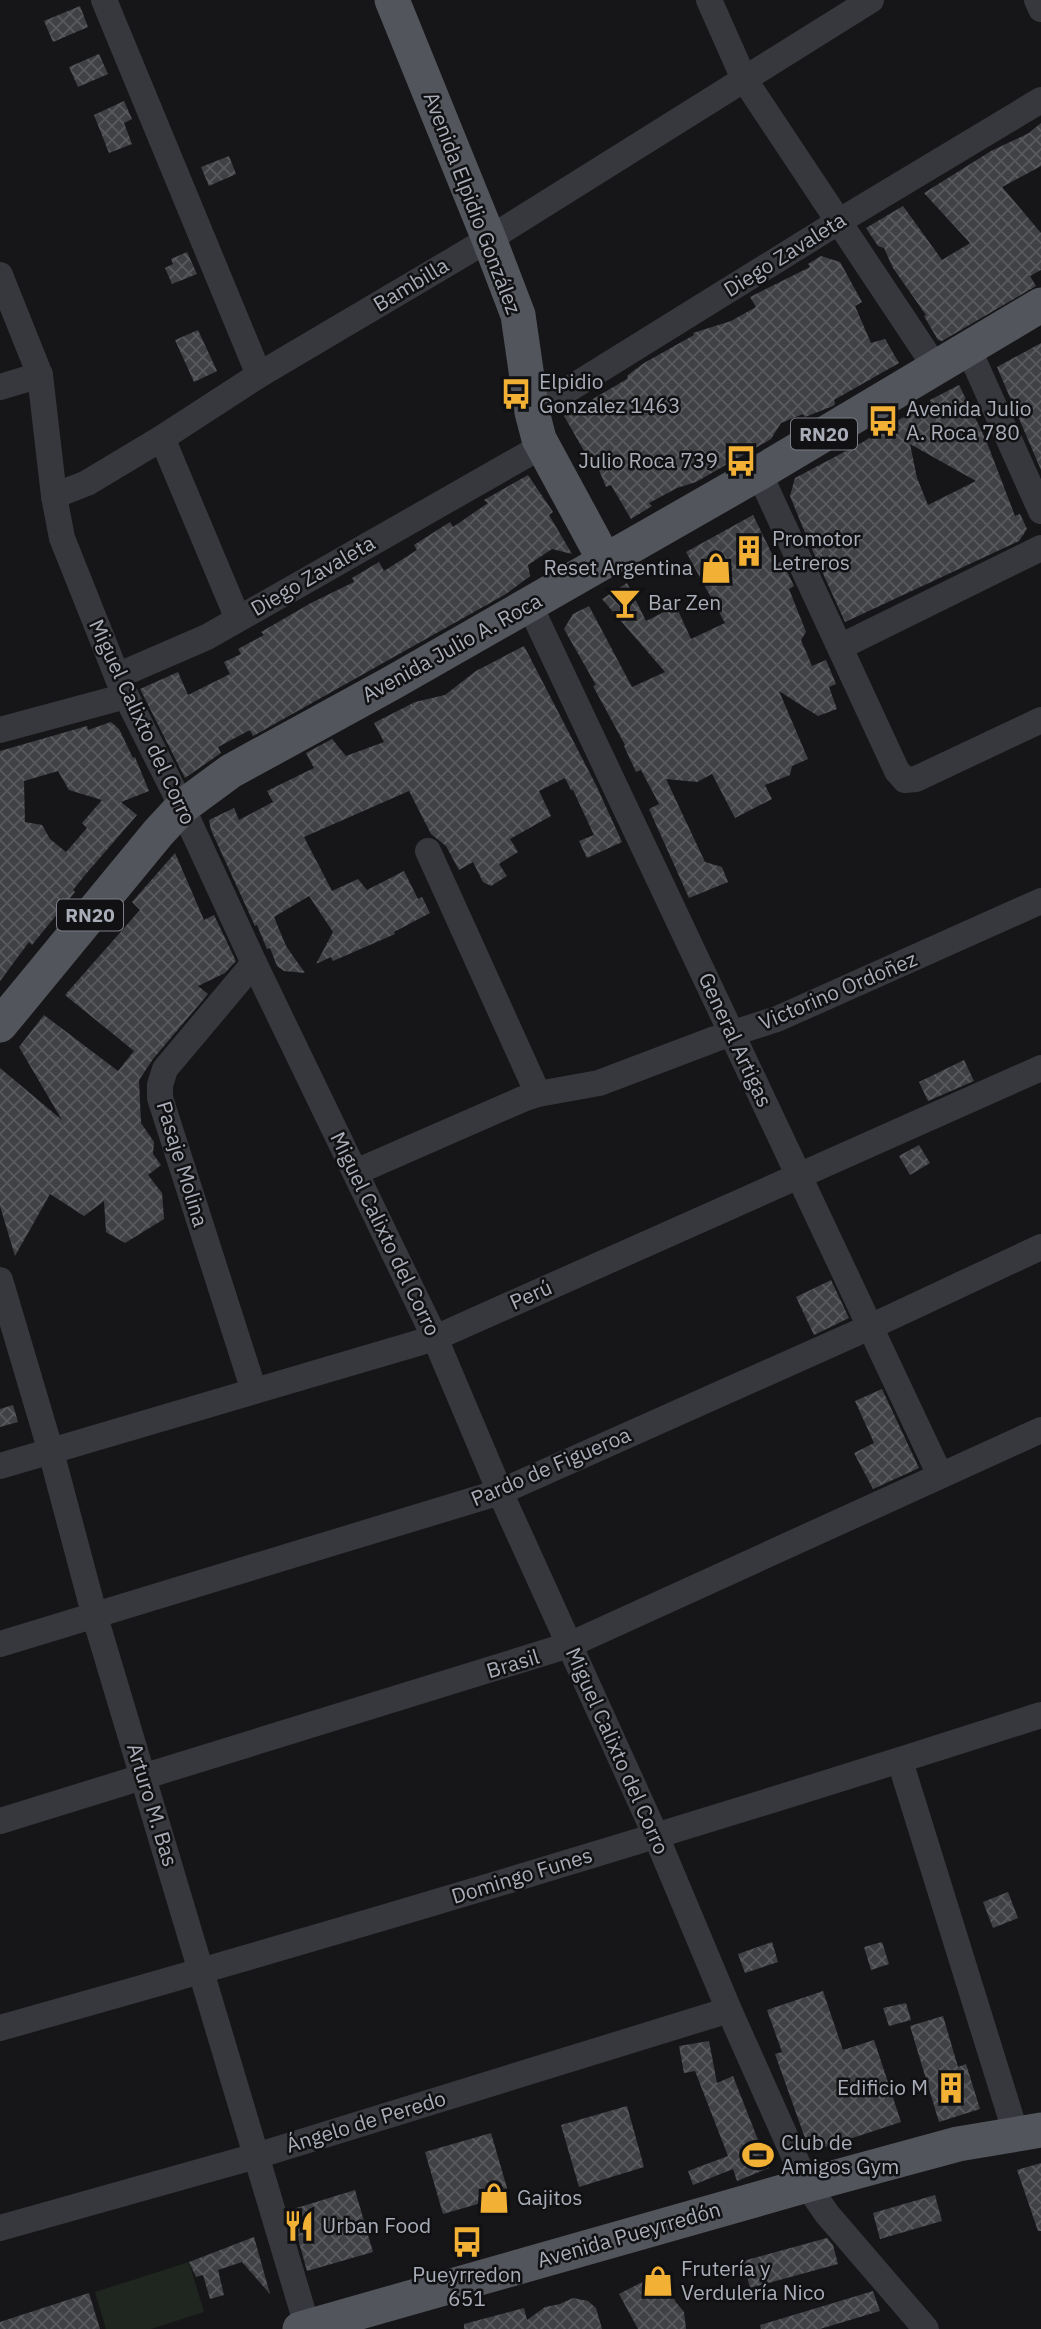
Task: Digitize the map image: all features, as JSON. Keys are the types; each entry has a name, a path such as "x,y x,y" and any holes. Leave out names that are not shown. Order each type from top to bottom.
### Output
{"main road":[{"name":"Avenida Elpidio González","path":"392,0 518,315 531,412 541,446 605,561"},
{"name":"Avenida Julio A. Roca","path":"0,1025 182,807 231,771 760,473 1041,305"},
{"name":"Avenida Pueyrredón","path":"306,2328 958,2144 1031,2117"}],"street":[{"path":"104,0 259,375"},
{"path":"709,0 744,79 936,368"},
{"name":"Bambilla","path":"54,496 87,483 162,438 259,375 489,239 871,0"},
{"path":"1037,0 1041,9"},
{"name":"Diego Zavaleta","path":"531,412 1041,100"},
{"name":"Miguel Calixto del Corro","path":"0,275 40,375 54,496 62,538 121,686 182,807 254,963 435,1338 500,1492 656,1836 729,2011 807,2185"},
{"path":"968,348 1041,510"},
{"path":"0,387 40,375"},
{"path":"162,438 238,619"},
{"name":"Diego Zavaleta","path":"0,730 121,686 541,446"},
{"path":"760,473 897,771 905,780 916,779 1041,720"},
{"path":"840,647 1041,548"},
{"name":"General Artigas","path":"529,604 940,1475"},
{"path":"428,851 538,1094"},
{"name":"Victorino Ordoñez","path":"356,1172 538,1094 599,1083 715,1039 777,1019 1041,901"},
{"name":"Pasaje Molina","path":"254,963 165,1069 160,1085 160,1098 254,1391"},
{"name":"Perú","path":"0,1466 435,1338 1041,1068"},
{"name":"Pardo de Figueroa","path":"0,1644 500,1492 870,1327 1041,1247"},
{"name":"Arturo M. Bas","path":"0,1280 51,1452 95,1617 306,2328"},
{"name":"Brasil","path":"0,1821 569,1645 1041,1430"},
{"name":"Domingo Funes","path":"0,2028 656,1836 1041,1715"},
{"path":"900,1761 1031,2117"},
{"name":"Ángelo de Peredo","path":"0,2228 256,2156 729,2011"},
{"path":"807,2185 827,2214 926,2329"}],"shaded area":[{"path":"189,2262 204,2312 151,2329 106,2329 95,2292"}],"building":[{"path":"80,6 88,27 53,42 44,21"},
{"path":"99,54 108,74 78,87 69,67"},
{"path":"124,101 132,119 124,123 132,144 109,153 94,115"},
{"path":"1041,123 1041,166 1002,187 1041,233 1041,270 1030,276 1036,286 942,341 938,340 924,316 926,315 893,268 884,248 878,246 866,228 903,206 942,260 970,243 924,193 991,151 1029,133"},
{"path":"229,156 236,174 209,186 201,167"},
{"path":"187,252 197,274 172,284 165,268 173,264 171,259"},
{"path":"821,256 840,262 862,302 855,306 871,343 885,339 899,363 834,400 833,406 781,423 771,439 696,482 677,488 649,503 652,506 631,519 611,485 606,487 592,453 587,456 564,416 627,379 628,375 644,363 694,335 693,333 731,321 756,307 750,297 810,267 808,264"},
{"path":"198,330 217,371 194,382 175,340"},
{"path":"1041,343 1041,470 997,367"},
{"path":"959,385 986,440 1015,516 1020,514 1027,529 1019,541 845,622 790,496 795,478 931,404 930,400","holes":["910,444 976,481 928,505 917,478"]},
{"path":"528,475 553,512 549,515 572,554 552,549 528,565 530,576 506,594 253,736 250,730 218,747 221,753 185,778 140,689 178,672 188,695 230,674 224,662 241,654 238,649 264,635 261,632 354,582 352,578 379,562 384,571 417,550 414,545 450,522 453,527 488,503 484,500"},
{"path":"753,515 777,564 782,561 794,586 789,589 806,632 801,640 812,666 826,660 836,684 829,687 837,709 818,716 779,691 808,759 792,766 790,775 765,785 772,799 735,818 712,774 697,782 666,779 705,862 722,867 728,882 689,898 649,809 659,804 641,770 636,772 625,745 593,686 596,685 564,629 573,614 589,606 632,687 665,672 602,599 627,583 646,621 676,606 691,639 725,623 686,552"},
{"path":"524,646 596,785 622,842 587,858 579,841 594,835 565,778 539,791 551,816 510,839 518,852 499,864 507,876 491,886 483,882 473,862 459,870 446,846 431,834 409,791 304,837 332,891 358,879 367,890 404,871 418,899 422,897 430,913 394,932 395,934 333,961 331,957 316,964 333,932 309,896 274,917 286,946 305,973 284,971 277,966 270,948 267,949 257,925 255,926 211,830 209,820 234,808 239,820 273,802 267,791 314,768 306,753 332,739 346,756 384,742 374,723 415,702 445,695 476,671"},
{"path":"111,722 119,729 133,758 135,757 149,791 121,802 137,815 85,875 73,890 75,892 32,945 29,942 0,981 0,751 87,726 88,730","holes":["58,771 69,790 102,800 82,823 87,828 66,852 50,839 42,825 25,822 24,781"]},
{"path":"175,853 204,920 214,915 236,961 225,973 198,986 208,994 153,1059 139,1080 141,1123 154,1142 153,1154 161,1165 148,1175 162,1193 164,1219 125,1243 106,1232 104,1201 84,1216 50,1194 15,1256 0,1206 0,1068 62,1120 19,1047 44,1015 118,1071 134,1051 65,995 140,910 132,902"},
{"path":"964,1060 974,1081 928,1101 919,1082"},
{"path":"919,1145 930,1163 910,1175 899,1156"},
{"path":"831,1280 849,1318 814,1335 796,1297"},
{"path":"882,1389 919,1468 873,1489 854,1453 874,1443 855,1401"},
{"path":"13,1405 18,1422 0,1427 0,1409"},
{"path":"1008,1892 1018,1918 993,1928 983,1902"},
{"path":"772,1942 778,1962 745,1973 738,1954"},
{"path":"882,1942 889,1964 871,1970 864,1947"},
{"path":"823,1991 843,2050 874,2040 901,2122 810,2152 775,2054 782,2052 767,2010"},
{"path":"906,2003 911,2020 889,2026 883,2008"},
{"name":"Edificio M","path":"943,2016 958,2067 966,2064 980,2109 939,2122 910,2026"},
{"path":"709,2041 717,2083 733,2076 769,2168 737,2181 733,2169 693,2185 688,2171 728,2156 695,2071 684,2073 679,2046"},
{"path":"627,2106 644,2167 579,2187 561,2125"},
{"path":"491,2133 509,2195 443,2214 425,2152"},
{"path":"1041,2163 1041,2231 1038,2231 1017,2170"},
{"path":"355,2190 373,2252 307,2271 290,2210"},
{"path":"935,2195 942,2221 880,2239 873,2213"},
{"path":"254,2237 270,2294 242,2262 218,2270 224,2295 210,2299 203,2275 196,2277 189,2262"},
{"path":"827,2238 833,2245 838,2264 750,2288 743,2261"},
{"path":"648,2279 663,2282 669,2287 684,2312 686,2329 638,2329 619,2294"},
{"path":"873,2291 880,2311 820,2329 761,2329 760,2325"},
{"path":"89,2293 100,2329 0,2329 0,2322"},
{"path":"573,2298 588,2301 596,2308 602,2329 464,2329 464,2324 524,2308 527,2320 545,2307"}],"place":[{"name":"Elpidio Gonzalez 1463","path":"516,394"},
{"name":"Avenida Julio A. Roca 780","path":"883,421"},
{"name":"Julio Roca 739","path":"741,461"},
{"name":"Promotor Letreros","path":"749,551"},
{"name":"Reset Argentina","path":"716,568"},
{"name":"Bar Zen","path":"625,603"},
{"name":"Edificio M","path":"951,2088"},
{"name":"Club de Amigos Gym","path":"758,2155"},
{"name":"Gajitos","path":"494,2198"},
{"name":"Urban Food","path":"299,2226"},
{"name":"Pueyrredon 651","path":"467,2242"},
{"name":"Frutería y Verdulería Nico","path":"658,2281"}]}
